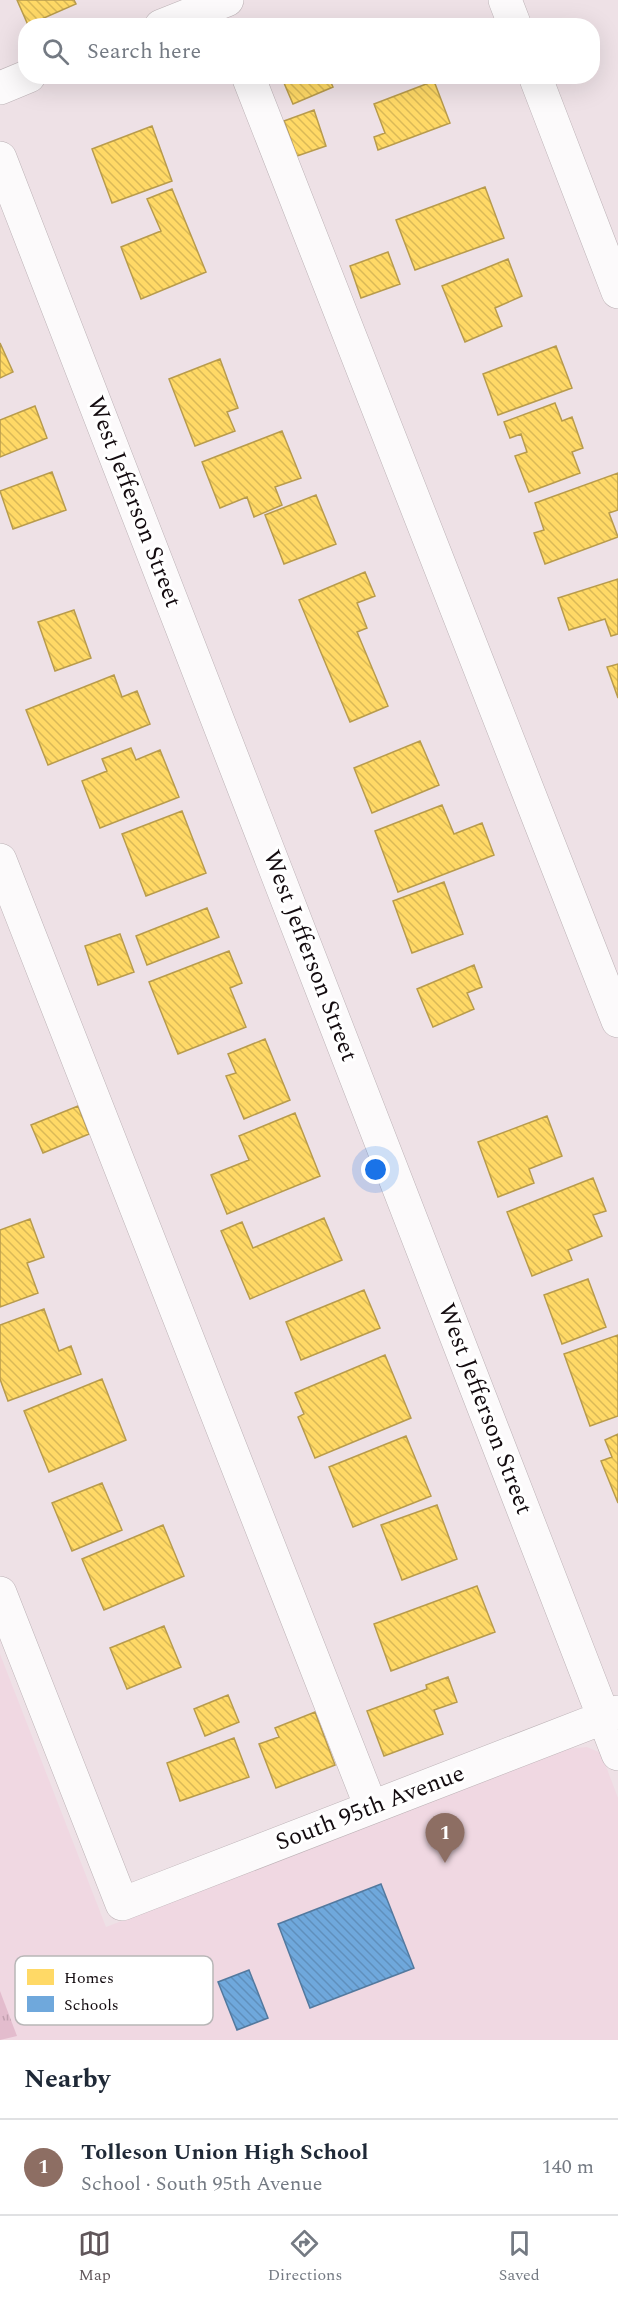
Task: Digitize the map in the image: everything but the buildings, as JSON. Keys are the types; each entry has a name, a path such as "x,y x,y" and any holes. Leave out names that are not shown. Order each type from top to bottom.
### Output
{"street":[{"path":"506,0 512,18"},
{"path":"192,18 224,10"},
{"path":"0,88 18,81"},
{"path":"251,84 618,1021"},
{"path":"538,84 618,292"},
{"name":"West Jefferson Street","path":"0,158 611,1715 618,1754"},
{"path":"0,860 371,1807"},
{"name":"South 95th Avenue","path":"0,1593 122,1904 611,1715"}],"shaded area":[{"path":"0,1654 106,1927 565,1749 587,1747 601,1753 618,1798 618,2040 0,2040"}],"green space":[{"path":"0,1991 17,2036 0,2040"}],"place":[{"name":"Tolleson Union High School","path":"445,1863"}]}
